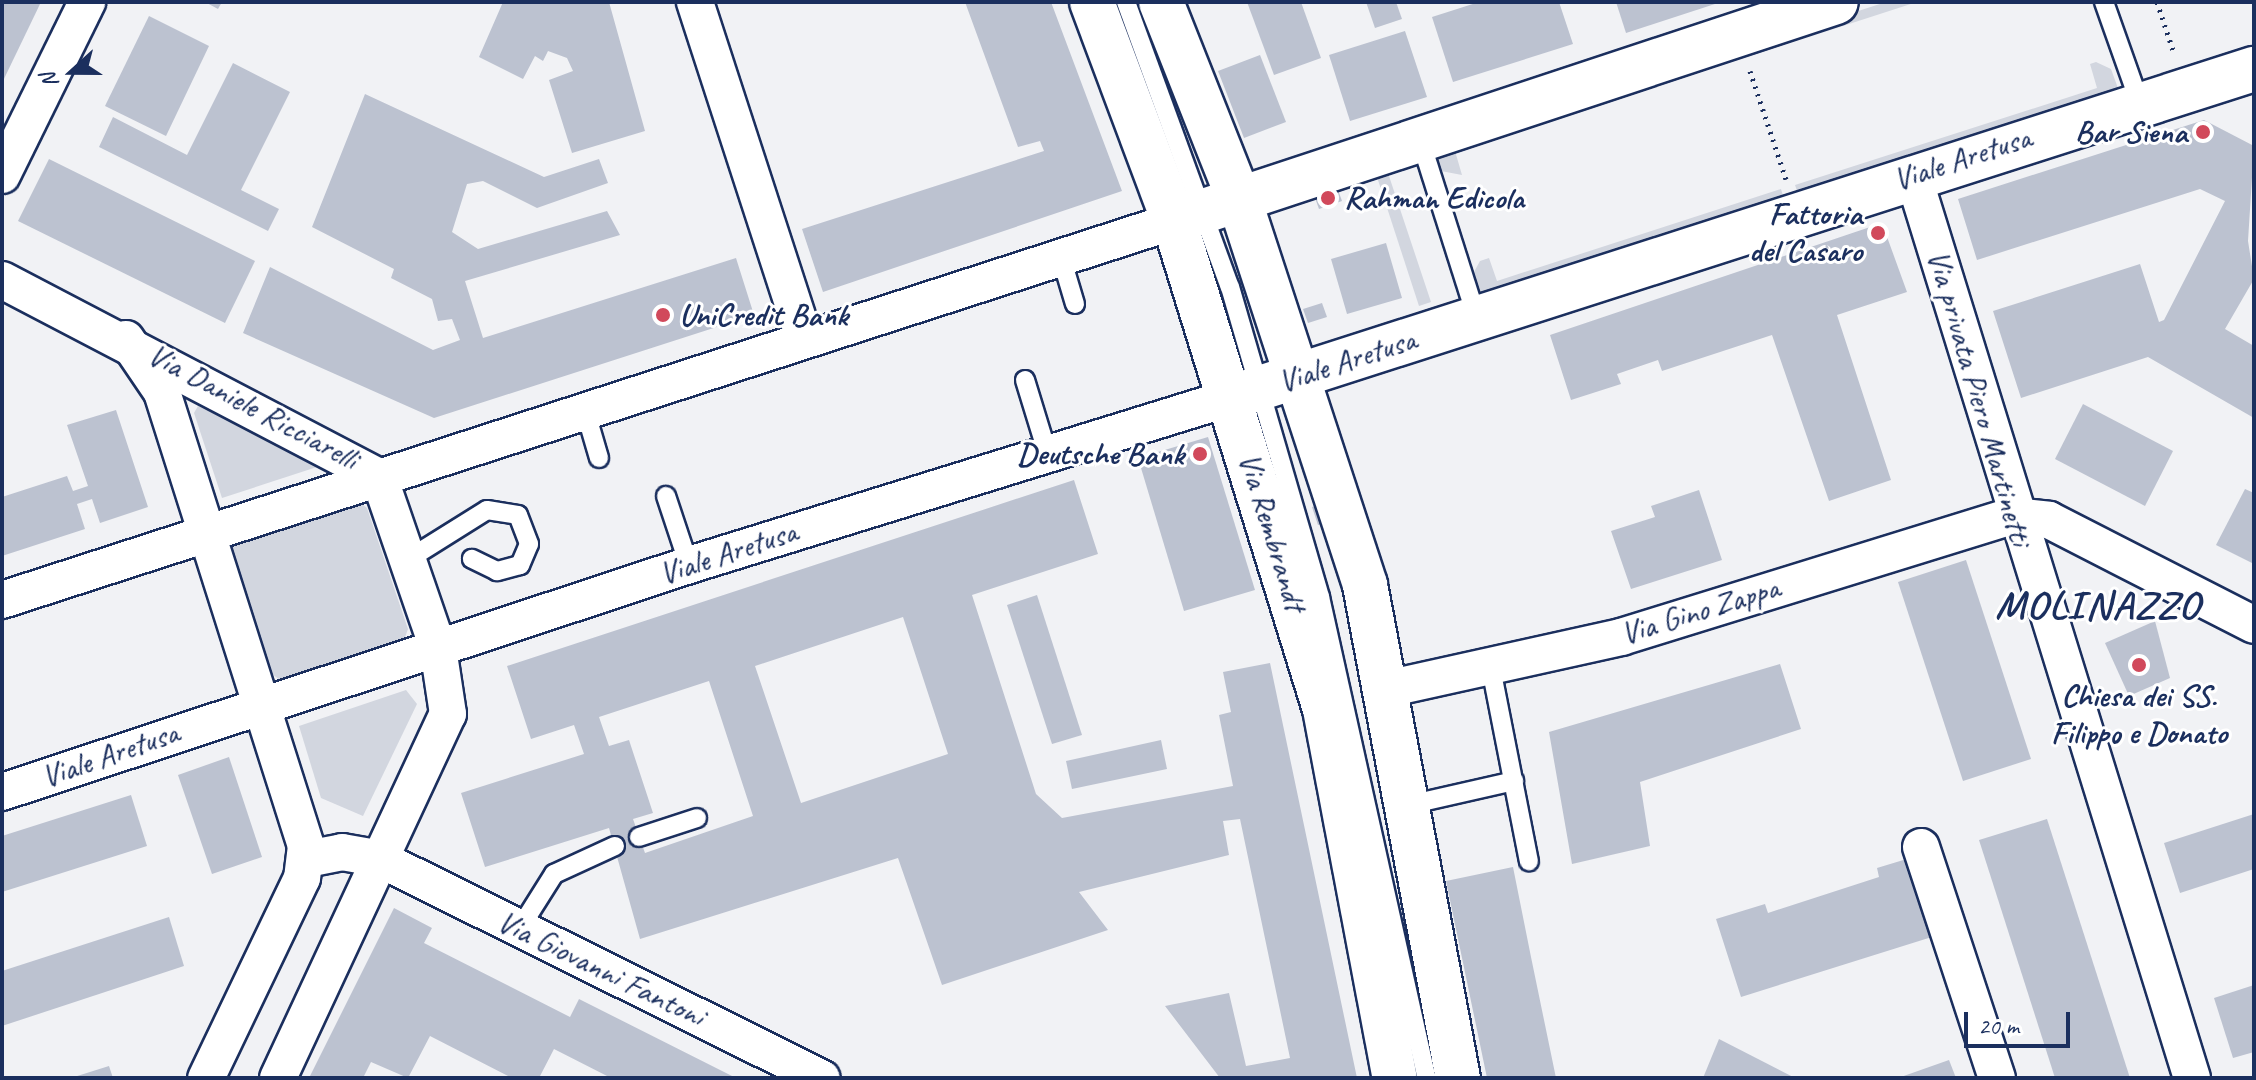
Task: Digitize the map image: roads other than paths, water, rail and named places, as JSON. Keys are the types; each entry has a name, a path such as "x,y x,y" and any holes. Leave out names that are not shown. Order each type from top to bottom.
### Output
{"street":[{"path":"2,175 87,2"},
{"path":"695,2 804,338"},
{"name":"Via Rembrandt","path":"1092,2 1206,210 1262,389 1365,585 1382,690 1458,1078"},
{"name":"Via Rembrandt","path":"1161,2 1206,210 1262,389 1395,1078"},
{"path":"2,600 1206,210 1836,2"},
{"name":"Viale Aretusa","path":"2,792 689,565 1047,452 1262,389 2139,101 2254,69"},
{"name":"Via privata Piero Martinetti","path":"1913,175 2013,516 2192,1078"},
{"name":"Via Daniele Ricciarelli","path":"2,280 126,339 379,477"},
{"name":"Via Daniele Ricciarelli","path":"126,339 162,392 206,535"},
{"path":"278,1078 448,714 438,648 379,477"},
{"path":"2013,516 2049,520 2254,625"},
{"name":"Via Gino Zappa","path":"1382,690 1621,637 2013,516"},
{"path":"206,535 303,818 307,859 206,1078"},
{"path":"1921,847 1997,1078"},
{"name":"Via Giovanni Fantoni","path":"307,859 342,852 380,859 822,1078"}],"lane":[{"name":"Via Rembrandt","path":"1126,2 1206,210"},
{"path":"2104,2 2139,101"},
{"path":"1420,139 1477,319"},
{"path":"1061,257 1075,304"},
{"path":"1025,380 1047,452"},
{"name":"Via Rembrandt","path":"1262,389 1348,701 1427,1078"},
{"path":"585,410 599,458"},
{"path":"666,496 689,565"},
{"path":"407,560 487,510 518,515 529,544 520,565 497,571 472,559"},
{"path":"1491,668 1529,861"},
{"path":"1404,806 1514,781"},
{"path":"639,837 697,818"},
{"path":"520,928 554,874 615,846"}],"place":[{"name":"Bar Siena","path":"2203,132"},
{"name":"Rahman Edicola","path":"1328,198"},
{"name":"Fattoria del Casaro","path":"1878,233"},
{"name":"UniCredit Bank","path":"663,315"},
{"name":"Deutsche Bank","path":"1200,454"},
{"name":"Chiesa dei SS. Filippo e Donato","path":"2139,665"}],"district":[{"name":"MOLINAZZO","path":"2098,605"}]}
